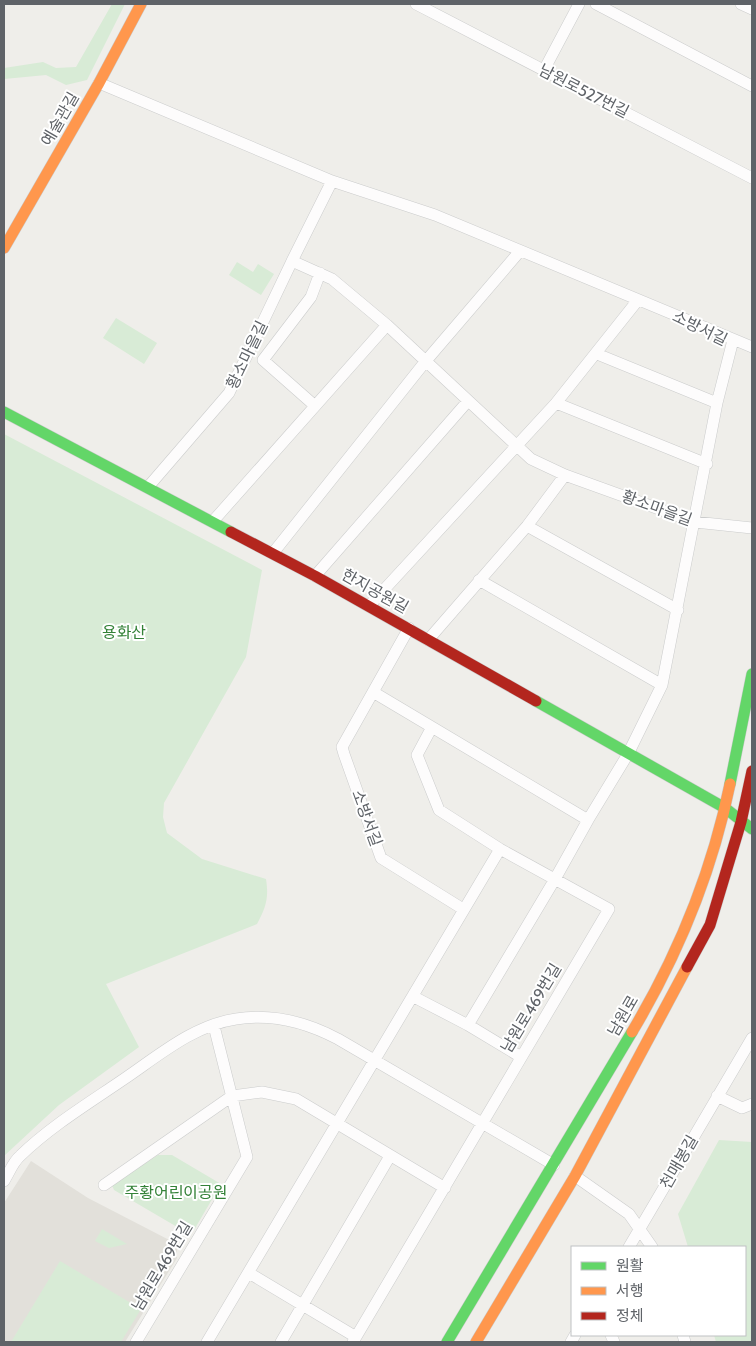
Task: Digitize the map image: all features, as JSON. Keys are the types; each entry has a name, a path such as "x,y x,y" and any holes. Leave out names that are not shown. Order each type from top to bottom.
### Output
{"street":[{"name":"예술관길","path":"4,248 99,84 141,4"},
{"name":"남원로527번길","path":"416,4 752,178"},
{"path":"544,70 579,4"},
{"path":"596,4 752,86"},
{"path":"741,4 752,9"},
{"name":"소방서길","path":"99,84 332,181 435,215 733,340 718,403 662,685 628,754 468,1025"},
{"path":"292,261 332,181"},
{"path":"274,553 425,362 520,251"},
{"name":"황소마을길","path":"148,487 230,393 292,261 332,279 387,325 531,459 565,475 695,522 752,528"},
{"name":"황소마을길","path":"314,405 263,360 311,297 320,274"},
{"path":"369,606 556,403 597,354 638,300"},
{"path":"214,520 314,405 387,325"},
{"path":"733,340 752,347"},
{"path":"597,354 718,403"},
{"path":"315,576 468,401"},
{"path":"556,403 707,464"},
{"name":"한지공원길","path":"4,412 214,520 409,628 725,808 741,822"},
{"path":"428,640 527,526 565,475"},
{"path":"527,526 678,610"},
{"path":"479,580 662,685"},
{"name":"소방서길","path":"409,628 342,747 381,858 463,908"},
{"name":"남원로","path":"447,1342 652,999 696,906 725,808 752,674"},
{"path":"373,692 588,820"},
{"path":"432,727 417,755 439,810 500,849 555,879"},
{"name":"남원로","path":"476,1342 575,1176 710,925 741,822 752,771"},
{"path":"741,822 752,828"},
{"path":"207,1342 414,997 463,908 500,849"},
{"name":"남원로469번길","path":"354,1340 445,1188 520,1057 544,1022 610,909 555,879"},
{"path":"414,997 468,1025 520,1057"},
{"path":"4,1181 18,1157 89,1102 185,1037 234,1019 261,1016 293,1021 316,1028 376,1060 481,1124 575,1176 629,1214 651,1246"},
{"name":"남원로469번길","path":"136,1342 246,1157 214,1026"},
{"name":"천매봉길","path":"630,1246 752,1038"},
{"path":"104,1185 232,1096 262,1092 296,1099 445,1188"},
{"path":"717,1096 742,1108 752,1104"},
{"path":"281,1342 390,1156"},
{"path":"249,1273 303,1305 354,1340"}],"shaded area":[{"path":"31,1161 88,1198 177,1244 177,1258 125,1342 4,1342 4,1203"}],"green space":[{"path":"112,4 125,4 87,80 66,85 46,75 4,79 4,68 43,62 56,68 76,67"},
{"path":"237,262 253,272 258,264 274,274 261,295 229,275"},
{"path":"116,318 157,343 144,364 103,338"},
{"name":"용화산","path":"4,434 262,570 246,657 164,803 163,817 167,833 202,859 266,879 267,897 265,907 257,924 106,984 139,1047 59,1105 4,1156"},
{"path":"719,1140 752,1142 752,1342 716,1342 714,1336 746,1336 746,1246 688,1246 678,1214"},
{"name":"주황어린이공원","path":"158,1155 172,1155 221,1184 194,1230 184,1231 114,1190 112,1185"},
{"path":"102,1229 127,1244 109,1248 95,1241"},
{"path":"60,1261 141,1309 121,1342 11,1342"}],"traffic: fast":[{"path":"4,412 231,532"},
{"path":"730,784 752,674"},
{"path":"536,701 725,808 752,829"},
{"path":"447,1342 632,1032"}],"traffic: slow":[{"path":"4,248 99,83 141,4"},
{"path":"632,1032 649,1003 692,912 714,849 730,784"},
{"path":"476,1342 575,1176 687,967"}],"traffic: jam":[{"path":"231,532 315,576 536,701"},
{"path":"687,967 710,925 741,822 752,771"}]}
